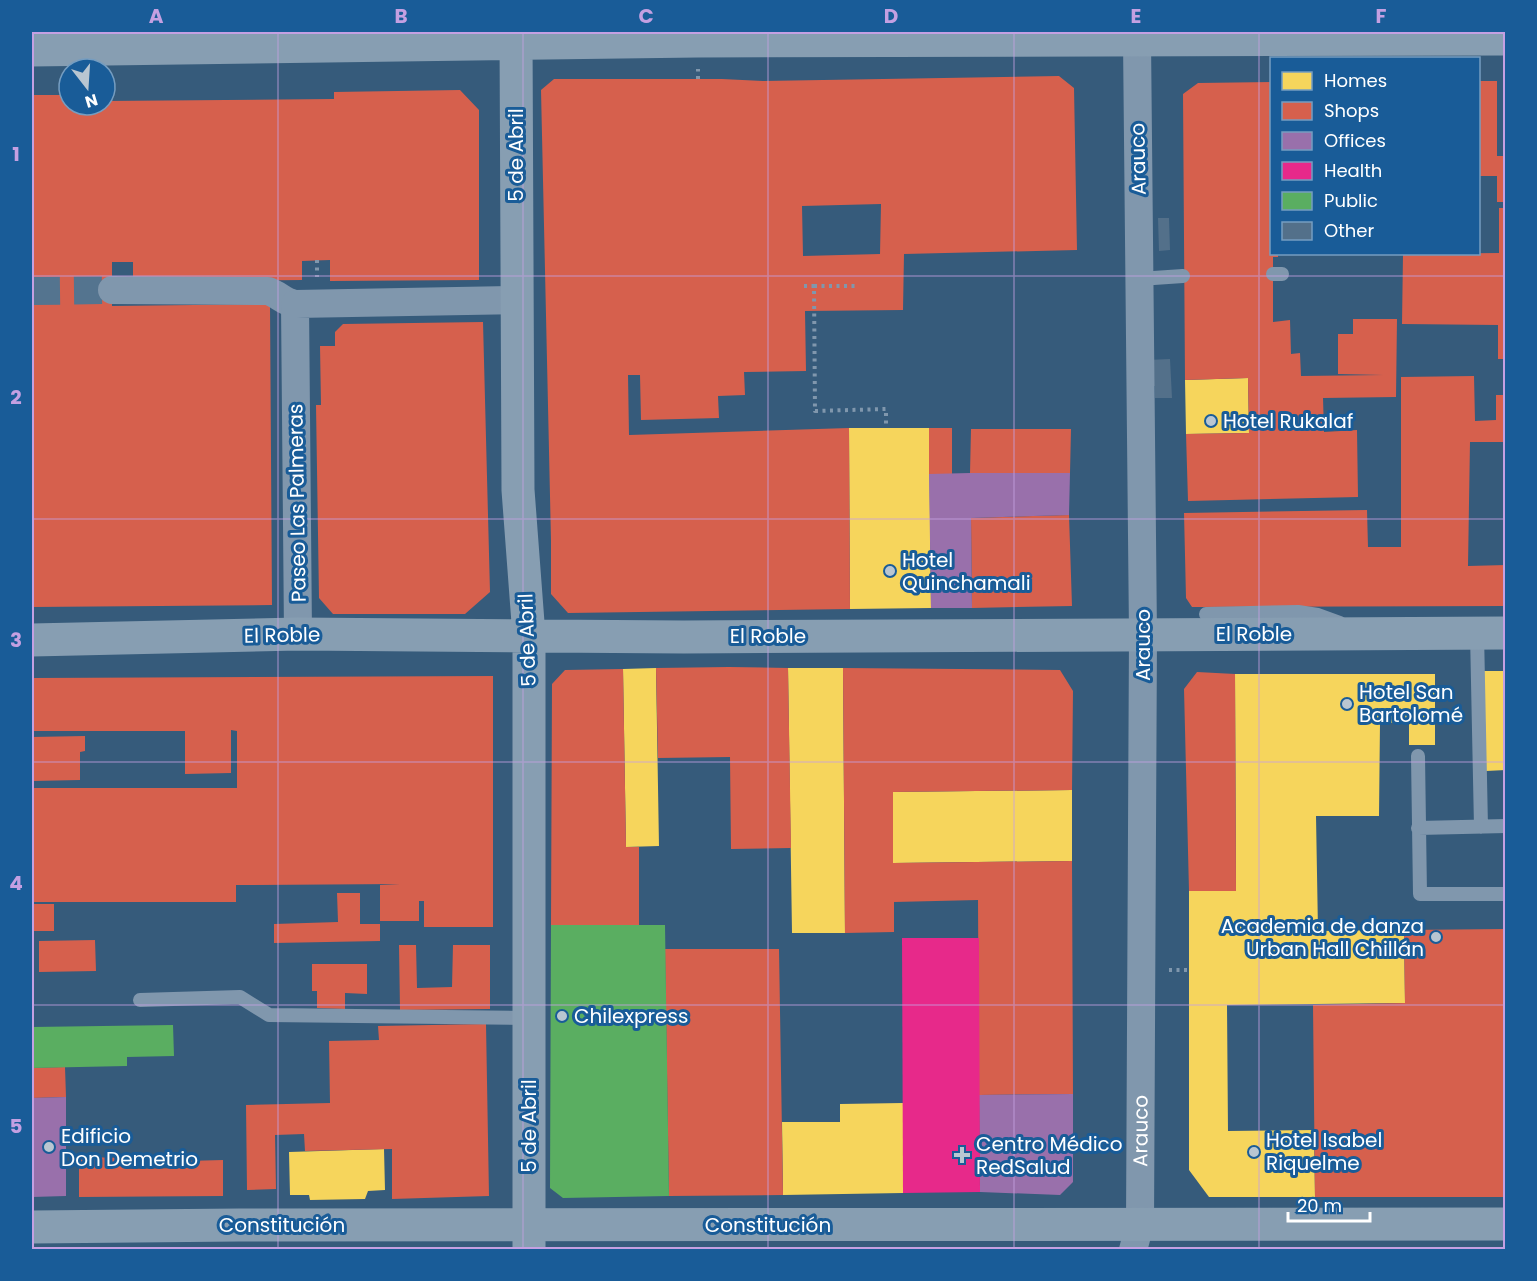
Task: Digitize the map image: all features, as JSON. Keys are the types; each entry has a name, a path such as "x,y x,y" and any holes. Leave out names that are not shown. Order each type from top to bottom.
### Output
{"street":[{"path":"32,50 516,37 1136,34 1506,39"},
{"name":"Arauco","path":"1136,34 1143,635 1136,1237"},
{"name":"5 de Abril","path":"516,37 518,490 529,636 529,1237"},
{"path":"112,290 268,291 275,293 288,303 295,304 517,300"},
{"name":"Paseo Las Palmeras","path":"295,304 298,634"},
{"name":"El Roble","path":"32,640 298,634 529,636 1491,633"},
{"name":"Constitución","path":"32,1227 529,1237 1136,1237 1506,1224"}],"lane":[{"path":"1139,279 1183,276"},
{"path":"1206,614 1298,612 1318,615 1364,634"},
{"path":"1481,827 1491,633"},
{"path":"1418,756 1420,894 1506,894"},
{"path":"1418,828 1506,826"},
{"path":"140,1000 240,997 269,1015 529,1018"}],"path":[{"path":"804,286 857,286"},
{"path":"814,286 815,411 886,409 886,428"}],"building: Homes":[{"path":"1248,378 1249,433 1186,434 1185,380"},
{"path":"849,428 929,428 931,608 850,609"},
{"path":"656,668 659,846 626,847 623,669"},
{"path":"788,668 843,668 845,933 792,933"},
{"path":"1484,671 1506,671 1506,770 1486,771"},
{"path":"1235,674 1435,674 1435,745 1409,745 1409,722 1380,723 1379,816 1316,816 1318,931 1404,930 1405,1003 1227,1005 1228,1131 1314,1130 1315,1197 1209,1197 1189,1170 1189,891 1236,891"},
{"path":"1072,790 1072,861 893,863 893,792"},
{"path":"903,1103 903,1193 783,1195 782,1122 840,1122 840,1104"},
{"path":"384,1149 385,1190 368,1191 365,1199 310,1200 309,1195 290,1195 289,1152"}],"building: Shops":[{"path":"1059,76 1074,88 1077,250 904,254 903,310 805,311 806,371 744,372 745,395 718,396 719,418 641,420 640,375 628,375 629,435 849,428 850,609 568,613 551,594 541,90 554,79 763,81","holes":["881,204 880,254 803,256 802,206"]},
{"path":"1480,81 1497,81 1497,156 1506,156 1506,202 1497,202 1497,176 1480,176"},
{"path":"1270,82 1270,255 1278,255 1278,257 1273,257 1273,322 1290,320 1291,354 1300,353 1301,376 1383,375 1338,374 1338,334 1353,334 1353,319 1397,319 1396,397 1323,398 1324,432 1357,430 1358,497 1188,501 1186,434 1249,433 1248,378 1185,380 1183,94 1198,83"},
{"path":"460,90 479,110 479,280 330,281 330,260 302,261 302,280 133,282 133,262 112,262 112,306 270,304 272,605 32,607 32,95 57,95 57,117 117,117 117,101 334,99 334,92"},
{"path":"1499,208 1506,208 1506,359 1498,359 1498,325 1402,324 1403,255 1499,253"},
{"path":"483,322 490,592 465,614 333,614 319,598 316,405 321,405 320,346 335,346 335,332 343,324"},
{"path":"1474,376 1475,421 1496,420 1496,395 1506,395 1506,442 1470,442 1468,566 1506,565 1506,606 1192,607 1186,598 1184,513 1367,510 1368,547 1401,547 1401,377"},
{"path":"929,428 952,428 952,474 929,474"},
{"path":"971,429 1071,429 1070,473 970,473"},
{"path":"1069,515 1072,606 972,608 971,518"},
{"path":"656,668 788,668 791,848 731,849 730,757 658,758"},
{"path":"843,668 1060,670 1073,691 1072,790 893,792 893,863 1072,861 1073,1094 979,1095 978,900 894,902 894,932 845,933"},
{"path":"623,669 626,847 639,847 639,925 551,925 552,684 565,670"},
{"path":"1197,672 1235,674 1236,891 1189,891 1184,689"},
{"path":"493,676 493,927 424,927 424,901 419,901 419,921 380,921 380,885 400,884 236,885 236,902 33,902 32,788 237,788 237,731 231,730 231,773 185,774 185,731 32,731 32,678"},
{"path":"85,736 85,751 80,752 80,780 32,781 32,737"},
{"path":"337,893 360,893 360,924 380,924 380,941 274,943 274,924 338,922"},
{"path":"32,904 54,904 54,931 32,931"},
{"path":"1506,929 1506,1197 1315,1197 1313,1005 1405,1003 1404,930"},
{"path":"95,940 96,971 39,972 39,941"},
{"path":"399,945 416,945 417,988 452,987 453,945 490,945 490,1009 400,1010"},
{"path":"665,949 779,949 783,1195 669,1196"},
{"path":"312,964 367,964 367,994 345,993 345,1009 317,1008 317,991 312,991"},
{"path":"486,1024 489,1196 392,1199 392,1149 305,1151 304,1134 275,1135 276,1189 247,1190 246,1105 330,1103 329,1041 379,1040 378,1026"},
{"path":"65,1067 66,1097 32,1098 32,1068"},
{"path":"79,1157 127,1158 127,1169 187,1168 186,1161 223,1160 223,1196 79,1197"}],"building: Offices":[{"path":"1070,473 1069,515 971,518 972,608 931,608 929,474"},
{"path":"1073,1094 1073,1182 1060,1195 980,1192 979,1095"},
{"name":"Edificio Don Demetrio","path":"66,1097 66,1196 32,1197 32,1098"}],"building: Health":[{"path":"902,938 979,938 980,1192 903,1193"}],"building: Public":[{"path":"551,925 665,925 669,1196 563,1198 550,1188"},
{"path":"173,1025 174,1056 127,1057 127,1066 32,1068 32,1027"}],"building: Other":[{"path":"1158,218 1169,218 1170,250 1159,251"},
{"path":"1170,359 1172,398 1155,398 1155,386 1148,386 1147,360"}],"tunnel":[{"path":"32,291 112,290"}],"place":[{"name":"Hotel Rukalaf","path":"1211,421"},
{"name":"Hotel Quinchamali","path":"890,571"},
{"name":"Hotel San Bartolomé","path":"1347,704"},
{"name":"Academia de danza Urban Hall Chillán","path":"1436,937"},
{"name":"Chilexpress","path":"562,1016"},
{"name":"Edificio Don Demetrio","path":"49,1147"},
{"name":"Hotel Isabel Riquelme","path":"1254,1152"},
{"name":"Centro Médico RedSalud","path":"962,1155"}]}
